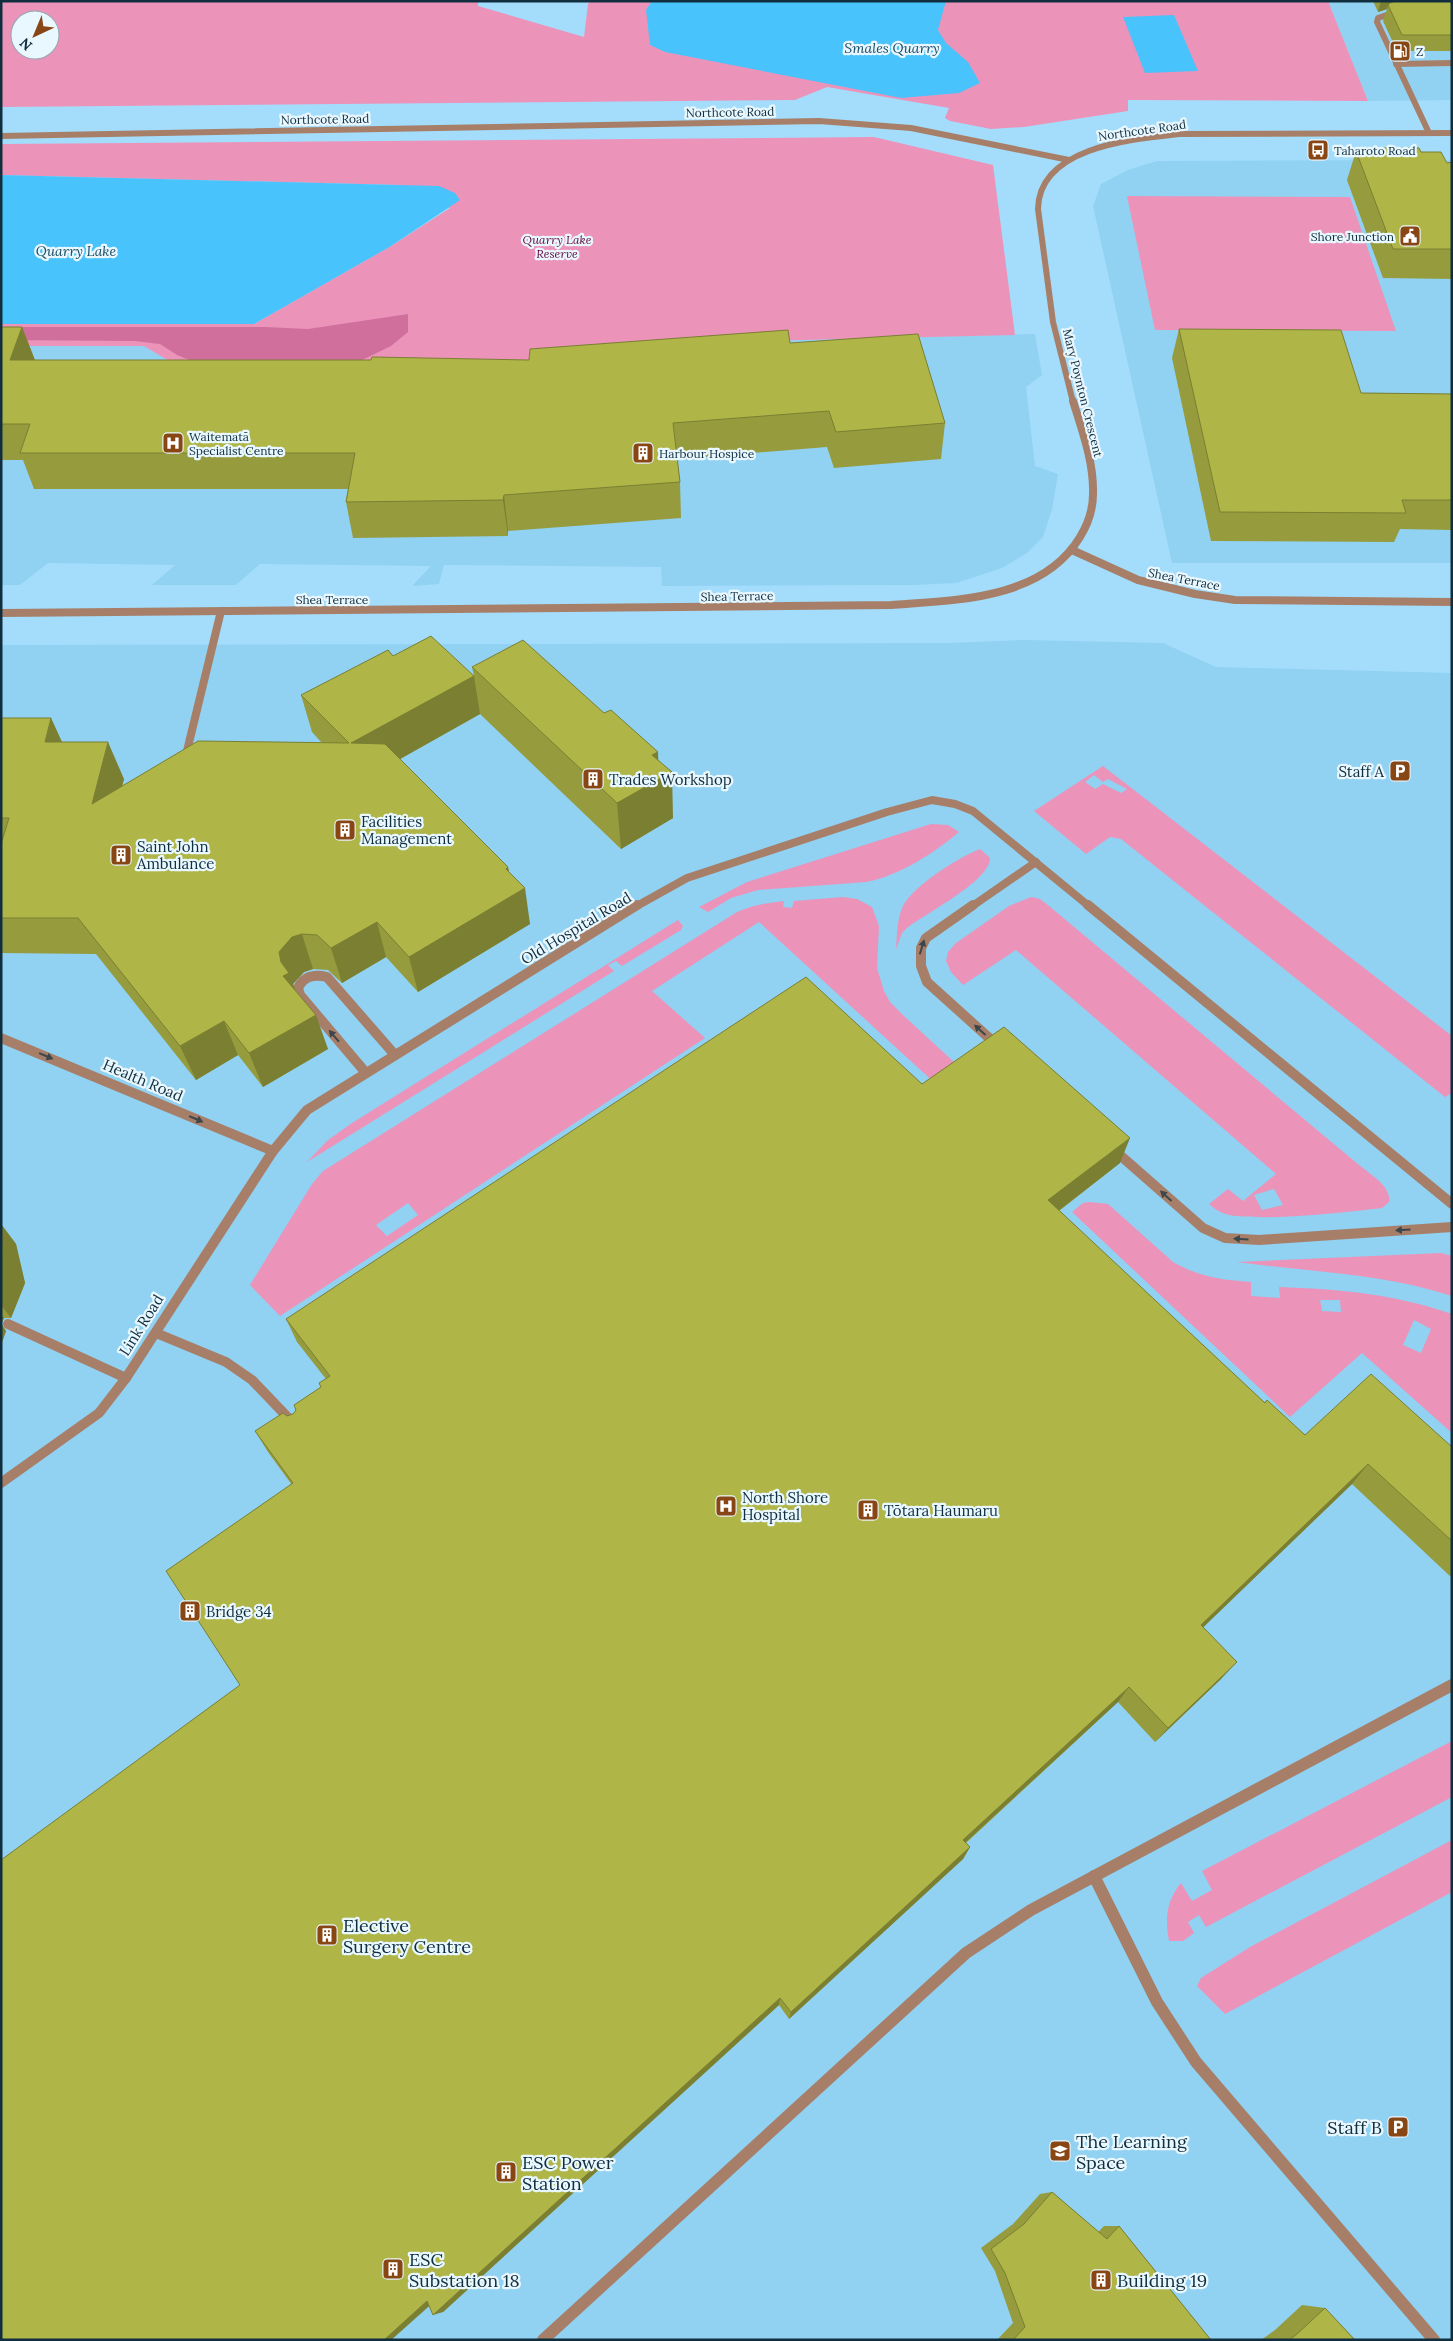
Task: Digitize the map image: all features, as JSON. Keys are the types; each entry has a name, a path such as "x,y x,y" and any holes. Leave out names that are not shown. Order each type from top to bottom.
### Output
{"street":[{"path":"1405,12 1387,12 1377,20 1429,133"},
{"path":"1396,64 1452,63"},
{"name":"Northcote Road","path":"1,136 819,121 911,128 1069,160 1083,152 1111,144 1166,136 1240,131 1452,133"},
{"name":"Mary Poynton Crescent","path":"1069,160 1046,179 1040,189 1038,203 1059,354 1086,444 1093,481 1092,510 1083,533 1072,550"},
{"name":"Shea Terrace","path":"1,613 892,605 958,600 991,594 1041,576 1072,550 1138,580 1165,589 1235,600 1452,602"},
{"path":"186,754 221,611"},
{"name":"Old Hospital Road","path":"273,1151 307,1110 631,909 687,878 887,812 932,800 955,804 973,811 1036,862"},
{"path":"1003,1051 927,982 921,970 920,952 922,942 926,938 1036,862 1452,1204"},
{"path":"366,1073 300,996 298,988 303,980 314,975 326,977 395,1055"},
{"name":"Health Road","path":"1,1038 273,1151"},
{"path":"1107,1143 1203,1228 1212,1234 1225,1238 1259,1240 1452,1227"},
{"name":"Link Road","path":"1,1484 99,1413 126,1378 156,1333 172,1305 231,1218 273,1151"},
{"path":"8,1324 126,1378"},
{"path":"156,1333 226,1362 252,1380 277,1403 300,1430"},
{"path":"543,2340 960,1958 992,1934 1023,1914 1452,1685"},
{"path":"1094,1876 1157,2002 1196,2062 1434,2340"}],"shaded area":[{"name":"Z","path":"1328,1 1452,1 1452,100 1368,101"},
{"path":"1452,160 1452,563 1172,563 1093,206 1101,184 1128,170 1157,161"},
{"path":"408,314 408,332 391,346 358,362 204,366 177,355 160,344 135,341 1,340 1,327 265,327 308,329"},
{"path":"1035,334 1042,375 1026,387 1035,466 1058,474 1052,509 1043,537 1027,553 1002,568 956,583 915,585 662,586 661,567 444,565 439,584 412,586 431,566 260,564 236,585 152,585 175,565 48,563 20,585 1,585 1,346 144,346 184,370 599,345"},
{"name":"North Shore Hospital","path":"1024,640 1163,643 1216,667 1452,673 1452,2340 1,2340 1,645 950,643"}],"green space":[{"path":"1,1 478,1 478,6 584,37 588,4 591,1 1328,1 1368,101 1128,100 1128,111 1024,127 991,129 950,121 945,118 949,108 827,87 795,100 1,107"},
{"name":"Quarry Lake Reserve","path":"874,137 993,165 1015,335 600,345 561,372 184,370 144,346 1,346 1,324 254,324 391,246 450,208 399,185 1,175 1,144"},
{"path":"1127,196 1350,197 1396,331 1155,330"},
{"path":"1103,766 1452,1036 1452,1093 1445,1097 1121,839 1110,837 1086,854 1034,811","holes":["1094,775 1103,782 1108,779 1127,789 1121,793 1103,784 1095,789 1085,782"]},
{"path":"931,824 948,825 959,832 916,863 891,875 866,882 758,890 731,898 708,912 699,907 747,882"},
{"path":"980,849 990,858 987,867 980,877 956,896 907,928 902,933 896,949 900,916 908,898 937,873"},
{"path":"843,897 857,899 872,907 879,926 877,968 884,991 890,1002 904,1016 967,1074 974,1119 759,922 652,991 705,1038 280,1316 250,1285 312,1184 323,1171 737,912 760,905 784,901 783,907 792,908 794,901","holes":["408,1203 418,1215 387,1236 376,1225"]},
{"path":"1031,897 1040,899 1049,906 1374,1177 1387,1191 1389,1202 1382,1208 1272,1217 1229,1215 1212,1207 1209,1204 1228,1189 1243,1201 1276,1174 1016,950 963,985 951,972 946,961 948,952 956,943 1009,906","holes":["1274,1189 1283,1205 1262,1210 1254,1195"]},
{"path":"678,920 683,926 681,930 622,966 616,961 608,965 614,971 307,1162 328,1140 352,1123"},
{"path":"1083,1203 1108,1204 1173,1262 1183,1267 1211,1277 1251,1282 1251,1296 1280,1298 1279,1287 1323,1289 1388,1297 1452,1314 1452,1433 1362,1353 1290,1417 1072,1212","holes":["1320,1300 1340,1300 1341,1312 1322,1311","1414,1320 1431,1329 1421,1353 1403,1345"]},
{"path":"1441,1253 1452,1256 1452,1296 1399,1282 1237,1262"},
{"path":"1452,1741 1452,1797 1206,1927 1199,1915 1188,1922 1194,1933 1183,1941 1169,1941 1168,1910 1172,1897 1181,1883 1192,1901 1212,1890 1202,1871"},
{"path":"1452,1840 1452,1892 1225,2014 1197,1986 1201,1978 1250,1947"}],"water":[{"name":"Smales Quarry","path":"652,1 946,1 938,30 946,43 968,62 980,83 959,93 901,98 665,52 650,45 646,10"},
{"path":"1174,15 1198,71 1145,73 1123,17"},
{"name":"Quarry Lake","path":"1,175 439,186 455,193 460,200 391,246 254,324 1,324"}],"building":[{"path":"1395,1 1452,1 1452,35 1402,35 1388,5"},
{"path":"1361,148 1419,148 1421,152 1441,152 1447,163 1452,162 1452,249 1393,249 1356,151 1362,151"},
{"path":"1,327 22,327 10,360 371,360 372,357 529,360 530,349 788,330 790,343 918,334 945,423 836,432 829,411 673,423 680,482 504,495 503,500 346,502 355,453 20,453 30,424 1,424"},
{"path":"1179,329 1341,330 1361,393 1452,394 1452,500 1402,500 1406,513 1220,512"},
{"path":"431,636 474,676 351,743 385,744 508,867 506,869 525,888 409,957 377,922 331,948 317,935 302,934 292,937 279,952 281,962 289,973 283,976 316,1015 249,1053 224,1021 180,1046 78,918 1,918 1,844 9,818 1,818 1,718 51,718 45,742 108,742 92,804 198,741 349,743 301,695 388,650 393,656"},
{"path":"523,640 604,713 611,710 658,752 652,755 672,772 617,803 472,667"},
{"path":"806,977 922,1084 1004,1027 1130,1138 1048,1200 1265,1403 1267,1400 1305,1435 1371,1374 1452,1447 1452,1541 1368,1464 1201,1625 1237,1662 1168,1728 1129,1687 963,1840 970,1847 791,2012 780,1998 433,2315 427,2301 384,2340 1,2340 1,1860 240,1685 166,1571 293,1483 255,1431 283,1413 287,1416 293,1414 296,1410 294,1405 321,1387 319,1383 330,1376 286,1319"},
{"path":"1052,2192 1107,2239 1119,2226 1211,2340 1013,2340 1025,2327 1005,2273 991,2249 1024,2224"},
{"path":"1325,2308 1355,2340 1289,2340 1297,2334"}],"place":[{"name":"Z","path":"1400,51"},
{"name":"Taharoto Road","path":"1318,150"},
{"name":"Shore Junction","path":"1410,236"},
{"name":"Waitematā Specialist Centre","path":"173,443"},
{"name":"Harbour Hospice","path":"643,453"},
{"name":"Staff A","path":"1400,771"},
{"name":"Trades Workshop","path":"593,779"},
{"name":"Facilities Management","path":"345,830"},
{"name":"Saint John Ambulance","path":"121,855"},
{"name":"North Shore Hospital","path":"726,1506"},
{"name":"Tōtara Haumaru","path":"868,1510"},
{"name":"Bridge 34","path":"190,1611"},
{"name":"Elective Surgery Centre","path":"327,1935"},
{"name":"Staff B","path":"1398,2127"},
{"name":"The Learning Space","path":"1060,2151"},
{"name":"ESC Power Station","path":"506,2172"},
{"name":"ESC Substation 18","path":"393,2269"},
{"name":"Building 19","path":"1101,2280"}]}
